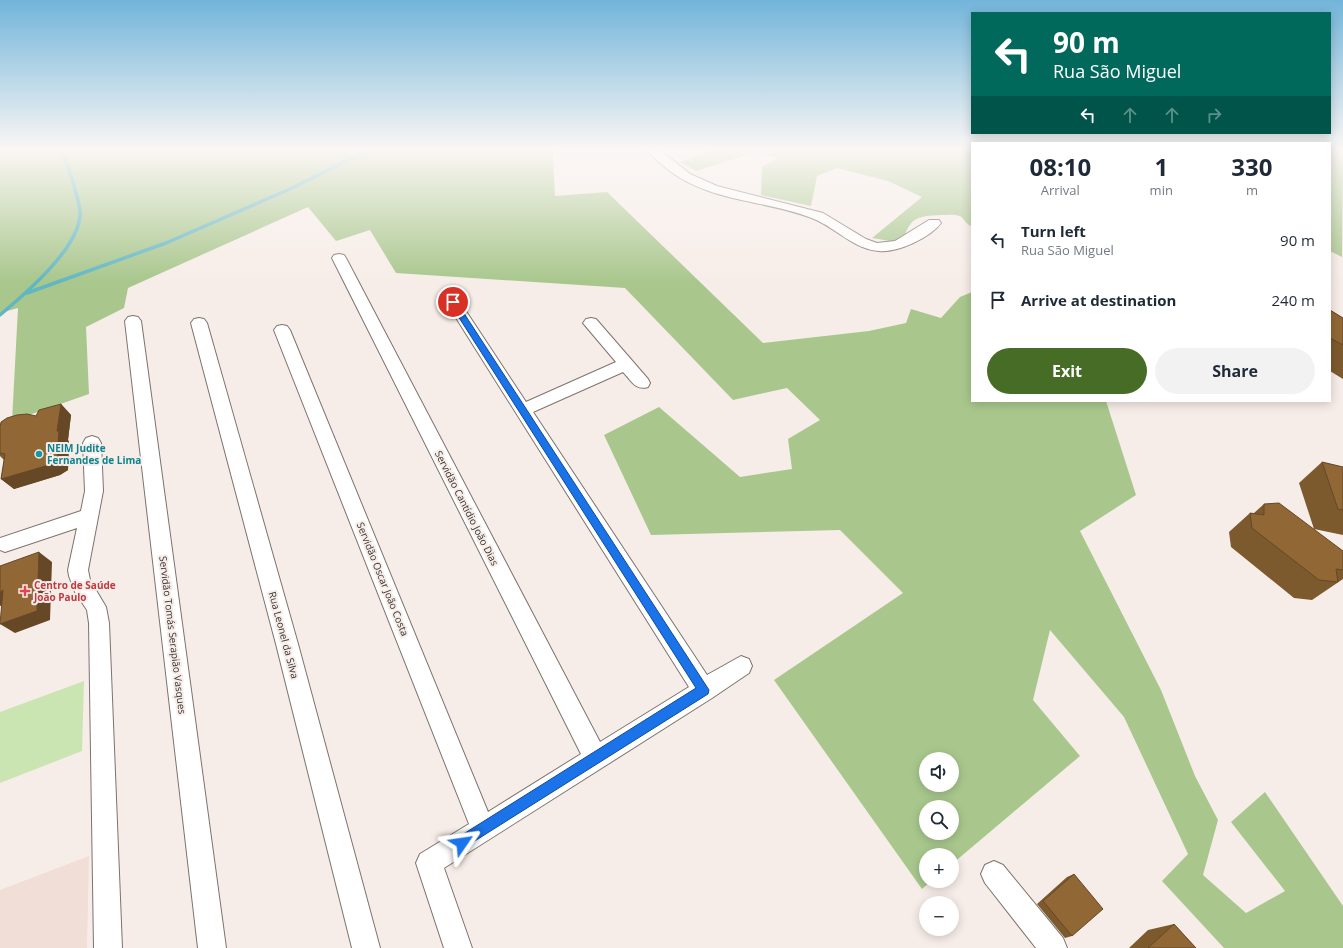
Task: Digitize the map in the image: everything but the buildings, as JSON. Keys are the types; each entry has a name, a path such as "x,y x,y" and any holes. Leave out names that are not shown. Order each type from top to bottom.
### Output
{"street":[{"path":"725,193 818,216 858,240 877,247 903,244 934,223"},
{"name":"Servidão Cantídio João Dias","path":"339,258 596,758"},
{"path":"453,302 704,690"},
{"name":"Servidão Tomás Serapião Vasques","path":"133,321 212,948"},
{"name":"Rua Leonel da Silva","path":"199,323 287,644 366,948"},
{"path":"591,323 642,383"},
{"name":"Servidão Oscar João Costa","path":"282,330 483,829"},
{"path":"523,410 626,364"},
{"path":"92,443 94,491 78,570 78,579 80,586 96,607 99,623 108,948"},
{"path":"5,544 90,516"},
{"path":"458,948 429,863 741,666"},
{"path":"994,874 1053,948"}],"shaded area":[{"path":"89,856 87,948 0,948 0,890"}],"green space":[{"path":"0,193 555,193 555,196 608,193 763,343 869,331 906,323 911,309 941,318 960,297 971,292 971,402 1106,402 1136,495 1080,531 1161,690 1195,776 1218,820 1203,875 1246,913 1285,891 1231,822 1265,792 1343,906 1343,948 1224,948 1162,881 1188,854 1124,717 1050,630 1033,700 1080,756 959,858 959,848 919,848 919,885 774,680 903,593 840,530 651,535 604,435 659,407 740,477 792,469 788,439 820,420 787,388 733,400 625,288 396,273 370,230 336,241 308,207 128,288 124,308 86,327 89,394 12,421 18,308 0,313"},
{"path":"761,193 814,193 811,206 761,195"},
{"path":"914,193 971,193 971,226 958,215 932,215 919,218 911,223 902,243 872,238 922,197"},
{"path":"1331,193 1343,193 1342,257 1331,252"},
{"path":"84,681 82,751 0,783 0,712"}],"waterway":[{"path":"0,315 36,283 60,257 70,243 77,229 80,216 76,193"},
{"path":"27,293 166,243 280,193"}],"place":[{"name":"NEIM Judite Fernandes de Lima","path":"39,454"},
{"name":"Centro de Saúde João Paulo","path":"25,591"}],"route":[{"path":"453,302 704,690 462,843"}]}
